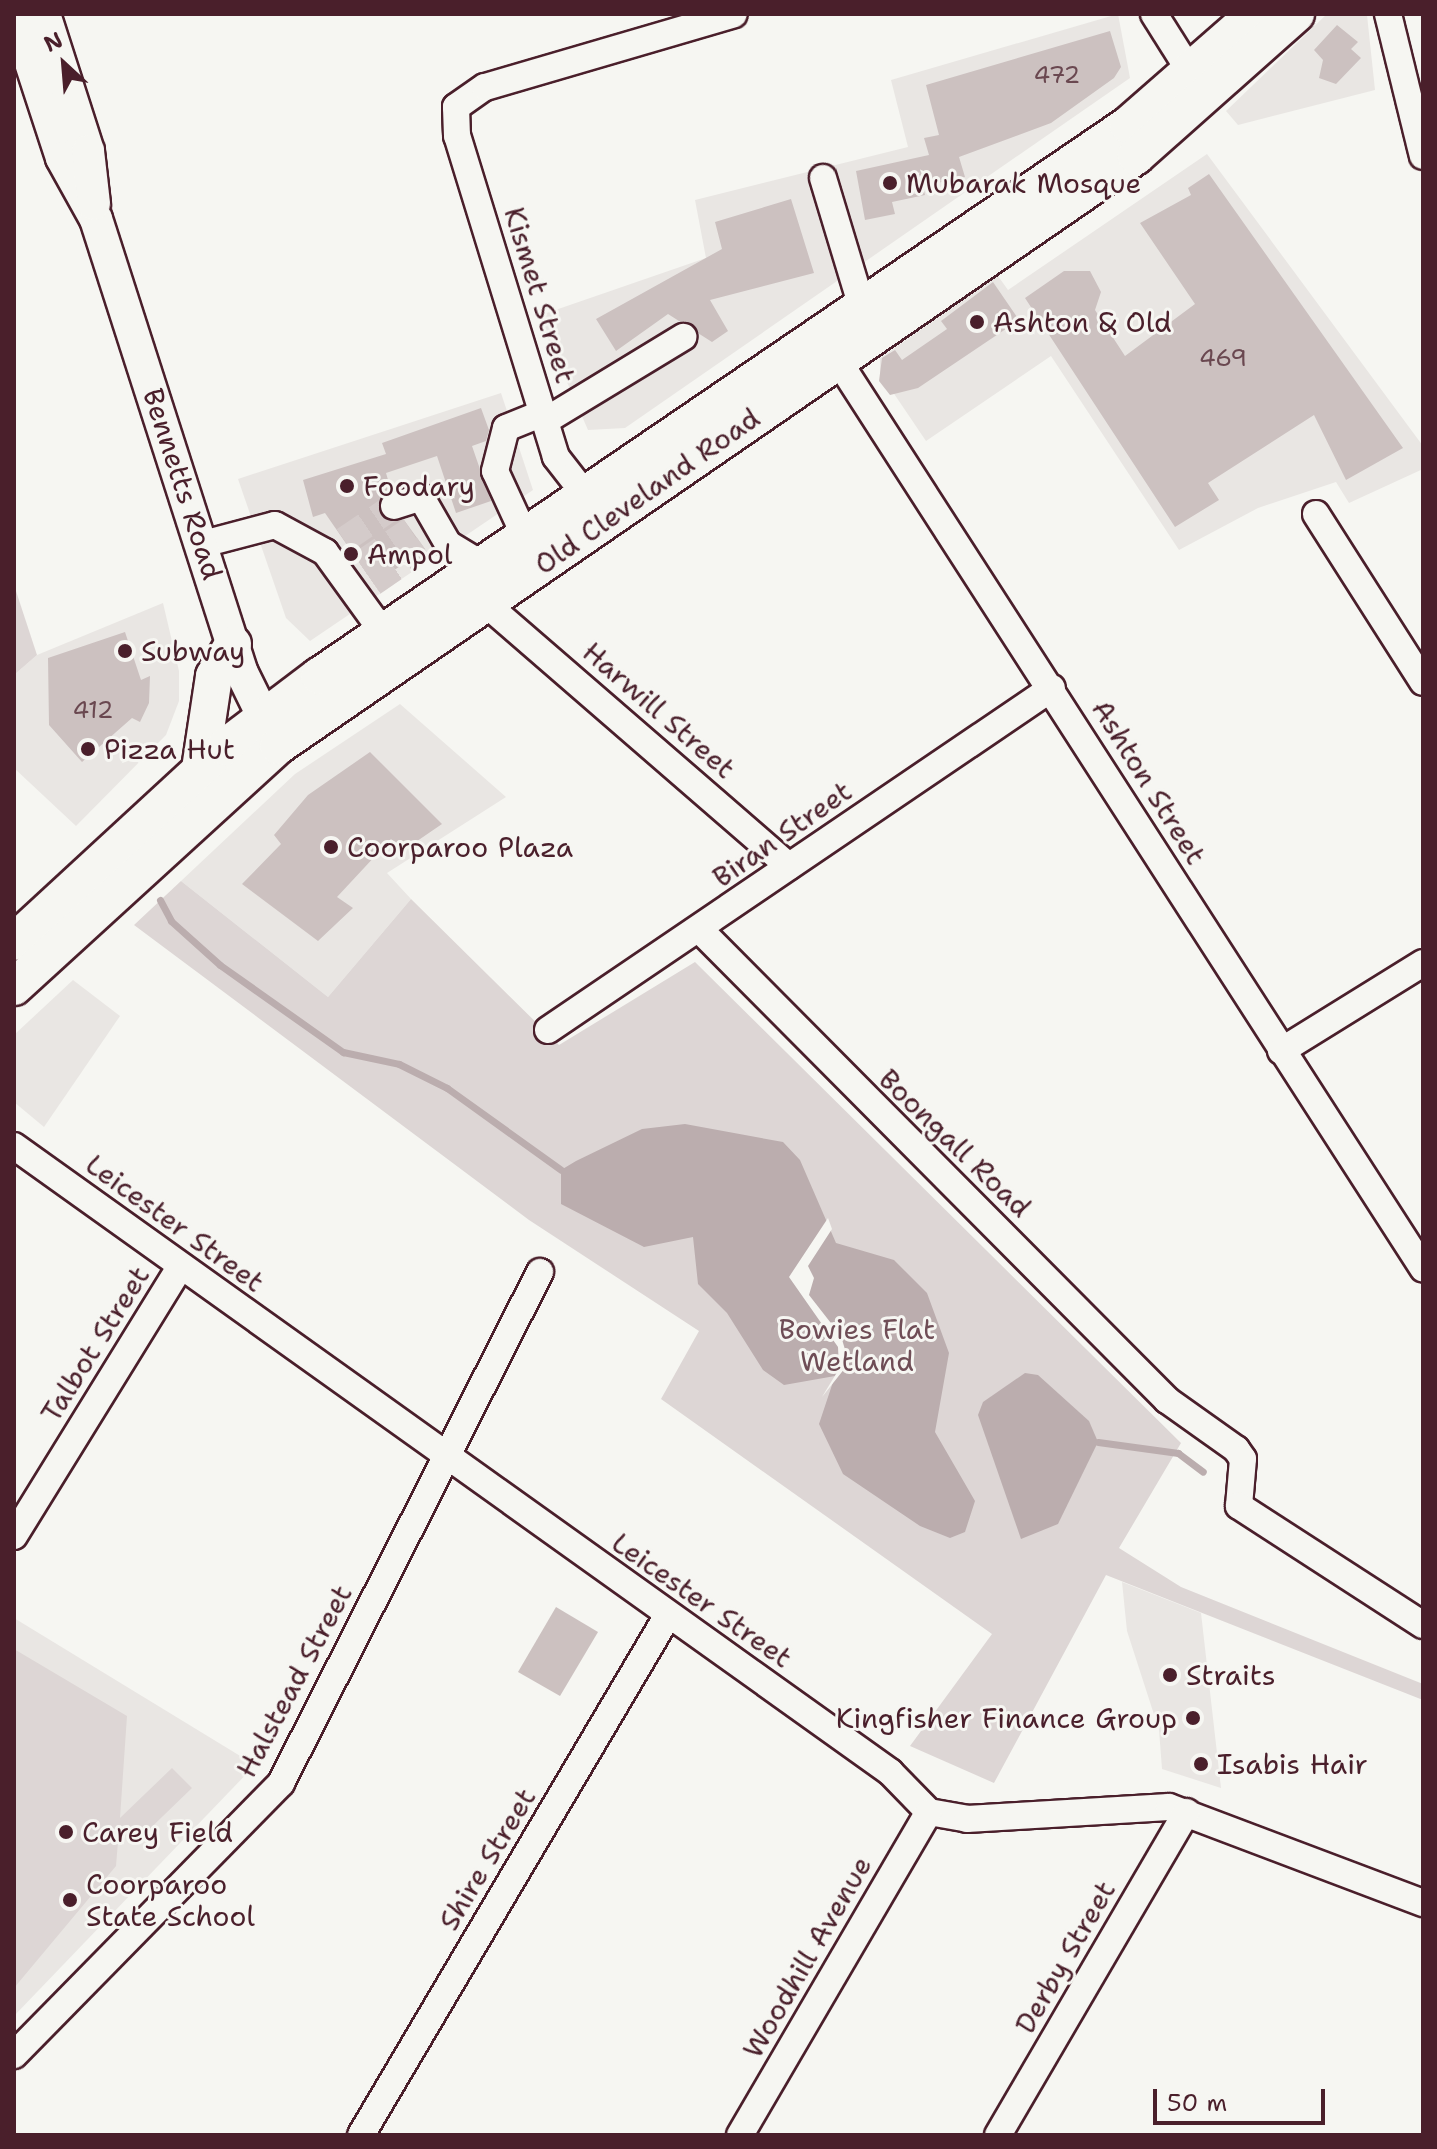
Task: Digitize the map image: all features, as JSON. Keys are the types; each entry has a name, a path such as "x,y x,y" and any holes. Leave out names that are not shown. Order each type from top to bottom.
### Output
{"highway":[{"name":"Old Cleveland Road","path":"14,942 200,769 270,732 485,603 829,346 861,304 1193,76 1255,14"},
{"name":"Old Cleveland Road","path":"14,987 270,732 383,632 584,493 1136,156 1296,14"},
{"path":"200,769 214,676 233,644"}],"main road":[{"name":"Bennetts Road","path":"15,14 62,158 96,219 233,644 270,732"},
{"name":"Bennetts Road","path":"44,14 88,151 96,219"}],"street":[{"name":"Kismet Street","path":"584,493 560,465 544,417 457,136 456,107 485,87 734,14"},
{"path":"1154,14 1193,76"},
{"path":"1388,14 1423,156"},
{"path":"823,178 861,304"},
{"path":"524,534 495,471 506,428 544,417 683,337"},
{"name":"Ashton Street","path":"829,346 1423,1268"},
{"path":"394,506 421,497 427,532 459,555 481,564"},
{"path":"1316,514 1423,682"},
{"path":"203,544 267,523 334,546 359,579 383,632"},
{"name":"Harwill Street","path":"485,603 789,866"},
{"name":"Biran Street","path":"548,1030 700,930 1052,688"},
{"name":"Boongall Road","path":"700,930 1167,1400 1236,1449 1243,1459 1239,1506 1423,1625"},
{"path":"1281,1051 1423,963"},
{"name":"Leicester Street","path":"14,1146 890,1772 929,1812"},
{"name":"Talbot Street","path":"14,1536 181,1266"},
{"name":"Halstead Street","path":"14,2055 281,1783 540,1272"},
{"name":"Shire Street","path":"361,2135 668,1615"},
{"path":"929,1812 946,1819 1141,1805 1187,1812 1423,1903"},
{"name":"Woodhill Avenue","path":"740,2135 929,1812"},
{"name":"Derby Street","path":"998,2135 1187,1812"}],"shaded area":[{"path":"1118,14 1130,78 625,428 588,430 538,316 706,258 695,200 908,147 891,80"},
{"path":"1327,14 1367,15 1375,90 1238,125 1226,111"},
{"path":"1207,154 1423,446 1423,469 1349,503 1336,482 1258,508 1179,550 1051,356 926,441 880,373 880,358 998,276 1008,290"},
{"name":"Ampol","path":"501,393 533,490 310,641 286,618 238,479"},
{"path":"163,603 179,671 179,701 166,735 76,826 14,768 14,675 37,655"},
{"path":"400,704 506,797 387,873 411,899 328,997 181,881 295,774"},
{"path":"73,980 120,1016 44,1127 14,1102 14,1035"},
{"path":"685,1124 783,1142 800,1160 836,1243 894,1260 927,1293 949,1353 935,1432 975,1501 965,1532 950,1538 920,1526 843,1474 819,1424 835,1376 784,1385 763,1370 727,1313 698,1284 693,1237 644,1247 561,1204 561,1170 642,1129"},
{"path":"1025,1373 1038,1375 1089,1421 1098,1442 1058,1524 1021,1539 978,1415 983,1402"},
{"path":"1122,1582 1201,1613 1221,1788 1162,1769 1159,1730 1127,1631"},
{"name":"Coorparoo State School","path":"14,1618 255,1765 14,2016"}],"green space":[{"path":"14,585 37,655 14,675"},
{"name":"Bowies Flat Wetland","path":"181,881 328,997 411,899 559,1045 695,962 1181,1443 1119,1548 1181,1587 1423,1684 1423,1700 1106,1575 994,1783 910,1746 992,1634 661,1399 699,1331 529,1220 134,925"},
{"name":"Carey Field","path":"14,1649 127,1716 120,1818 172,1768 192,1788 134,1844 119,1829 116,1866 14,1988"}],"pier":[{"path":"828,1218 832,1229 808,1266 814,1278 809,1295 841,1336 849,1363 822,1397 839,1369 838,1347 789,1277"}],"building":[{"path":"1337,25 1358,42 1351,49 1361,58 1336,84 1319,78 1323,60 1314,50"},
{"path":"1110,31 1121,67 1114,78 1051,123 959,157 965,177 923,186 925,195 892,202 895,214 865,220 856,171 929,155 924,138 939,135 926,85"},
{"path":"1209,174 1403,448 1346,480 1314,415 1208,483 1219,500 1175,527 1025,298 1064,271 1090,271 1101,292 1095,310 1125,356 1195,304 1140,223 1191,195 1188,188"},
{"path":"791,199 814,273 710,300 728,331 712,342 668,314 616,351 596,319 722,249 715,222"},
{"path":"993,282 1019,320 918,388 890,395 879,381 882,358 895,350 902,360 947,329 941,321"},
{"path":"481,408 489,430 486,441 472,446 491,501 456,513 437,456 386,473 391,490 379,512 390,521 404,520 425,549 374,584 325,513 313,517 303,480 386,454 382,443"},
{"path":"125,632 141,680 150,676 149,703 140,722 132,718 82,762 49,725 48,658"},
{"name":"Coorparoo Plaza","path":"370,752 442,824 404,850 391,839 337,897 353,908 318,941 242,884 281,844 274,835 308,795"},
{"path":"556,1607 598,1632 560,1696 518,1672"}],"waterway":[{"path":"160,900 171,921 220,965 343,1052 399,1064 447,1088 561,1170"},
{"path":"1098,1442 1178,1453 1203,1472"}],"tunnel":[{"path":"344,540 394,506"},
{"path":"360,564 411,530"},
{"path":"373,583 424,548"}],"place":[{"name":"Mubarak Mosque","path":"890,183"},
{"name":"Ashton & Old","path":"977,322"},
{"name":"Foodary","path":"347,486"},
{"name":"Ampol","path":"351,554"},
{"name":"Subway","path":"125,651"},
{"name":"Pizza Hut","path":"88,749"},
{"name":"Coorparoo Plaza","path":"331,847"},
{"name":"Straits","path":"1170,1675"},
{"name":"Kingfisher Finance Group","path":"1193,1718"},
{"name":"Isabis Hair","path":"1201,1764"},
{"name":"Carey Field","path":"66,1832"},
{"name":"Coorparoo State School","path":"70,1900"}]}
